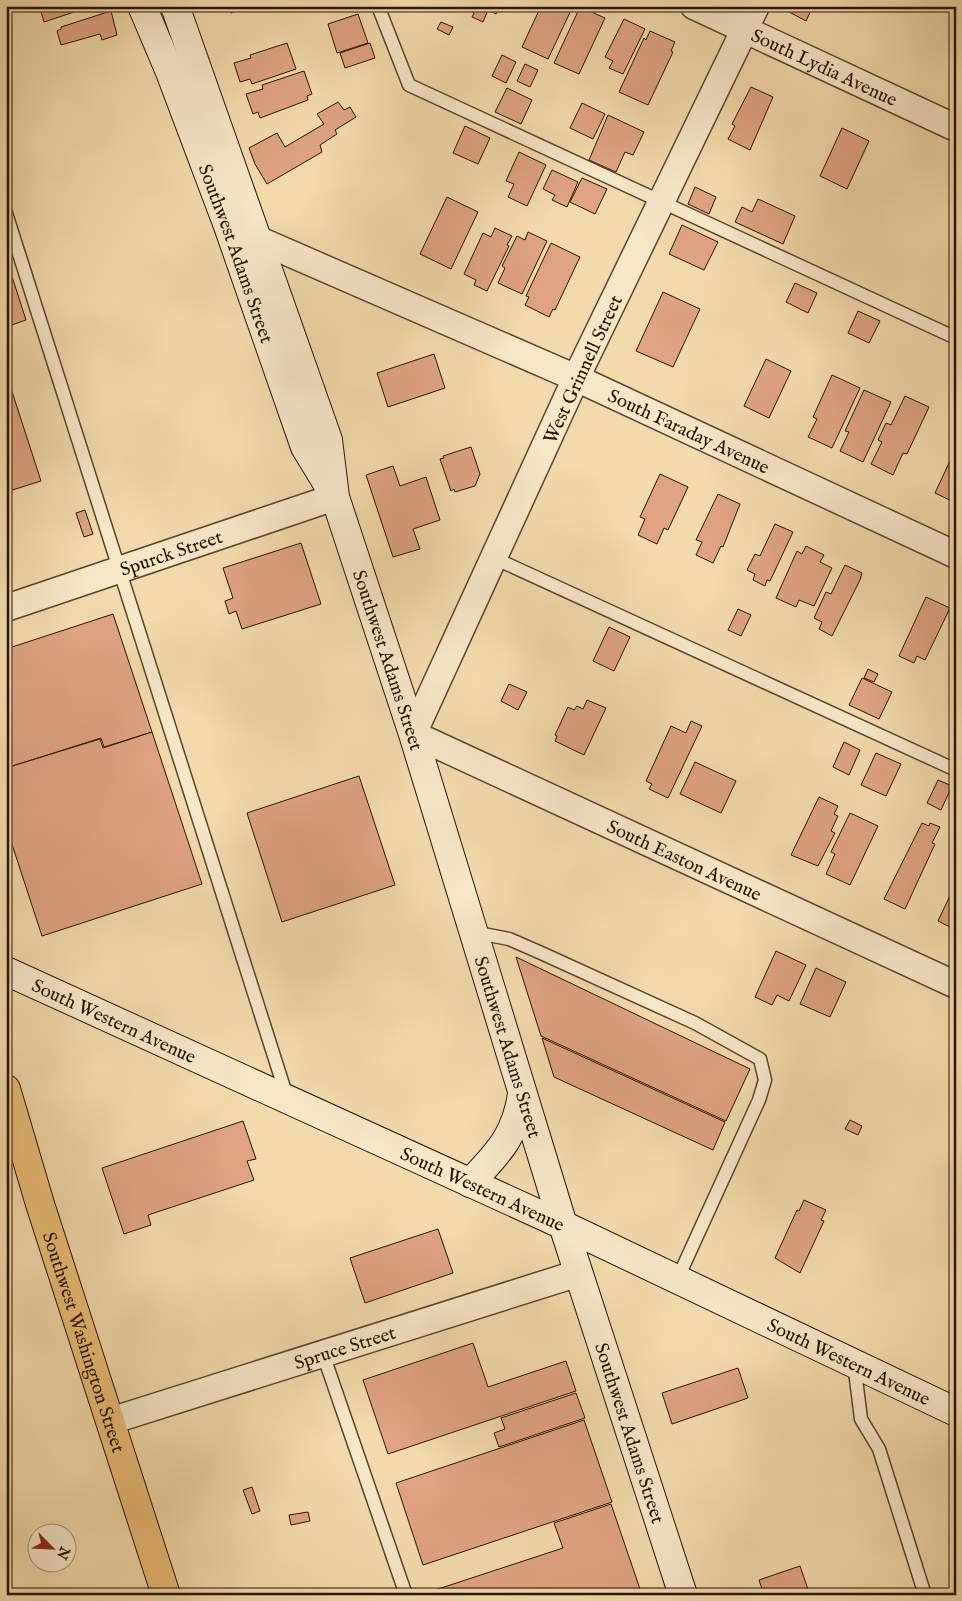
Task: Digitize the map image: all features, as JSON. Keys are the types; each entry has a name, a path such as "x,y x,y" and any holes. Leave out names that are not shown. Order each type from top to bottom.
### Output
{"main road":[{"name":"Southwest Adams Street","path":"142,6 170,72 228,226 305,447 335,497"},
{"name":"Southwest Adams Street","path":"174,6 259,240 328,440 335,497 413,734 563,1225 683,1595"},
{"name":"South Western Avenue","path":"6,971 563,1225 854,1363 955,1408"},
{"name":"Southwest Washington Street","path":"6,1089 34,1186 166,1595"},
{"path":"470,1183 502,1149 514,1130 522,1092"}],"street":[{"name":"South Lydia Avenue","path":"694,6 956,128"},
{"name":"West Grinnell Street","path":"413,734 576,378 746,31 756,6"},
{"name":"South Faraday Avenue","path":"228,226 576,378 956,555"},
{"name":"Spurck Street","path":"6,608 335,497"},
{"name":"South Easton Avenue","path":"413,734 956,985"},
{"name":"Spruce Street","path":"110,1421 579,1273"}],"lane":[{"path":"378,6 409,85 956,338"},
{"path":"6,213 288,1100"},
{"path":"494,558 956,770"},
{"path":"473,932 509,939 539,952 695,1023 760,1059 765,1080 759,1100 678,1280"},
{"path":"323,1354 406,1595"},
{"path":"854,1363 860,1419 879,1449 925,1595"}],"building":[{"path":"46,6 92,6 44,22 40,8"},
{"path":"229,6 250,6 231,13"},
{"path":"466,6 500,6 496,14 488,10 483,22 472,17 474,13 465,8"},
{"path":"541,6 573,6 548,59 522,47"},
{"path":"778,6 813,6 806,21"},
{"path":"580,7 605,18 579,74 554,63"},
{"path":"111,11 117,35 102,40 100,34 61,45 57,31 61,27"},
{"path":"358,14 368,43 337,53 328,24"},
{"path":"624,19 645,29 623,74 609,68 613,61 605,57"},
{"path":"441,22 453,27 449,35 437,29"},
{"path":"650,31 675,42 671,51 673,52 648,105 619,92 644,38 646,40"},
{"path":"287,43 296,69 252,84 250,79 240,82 234,63 251,58 250,55"},
{"path":"370,43 375,58 345,68 340,53"},
{"path":"502,55 516,62 506,83 492,76"},
{"path":"525,64 538,70 530,87 517,81"},
{"path":"304,71 312,94 307,96 308,100 260,118 258,112 253,114 246,94 263,89 262,85"},
{"path":"751,87 773,97 750,150 728,139 735,126 732,124"},
{"path":"507,88 532,100 521,124 495,112"},
{"path":"338,102 344,110 350,107 356,117 335,130 337,134 320,145 322,152 267,184 255,164 249,148 277,133 285,147 324,124 317,114"},
{"path":"582,103 605,114 593,139 570,128"},
{"path":"608,115 644,132 633,155 625,152 616,172 589,160"},
{"path":"465,126 490,138 478,164 453,153"},
{"path":"842,128 869,141 847,189 820,176"},
{"path":"519,152 546,165 527,206 508,197 514,184 506,181"},
{"path":"552,170 578,182 567,207 552,200 555,195 543,189"},
{"path":"582,178 607,189 595,214 570,202"},
{"path":"695,187 716,197 709,214 688,204"},
{"path":"447,197 478,212 451,269 420,254"},
{"path":"758,199 795,216 783,244 735,222 742,207 752,212"},
{"path":"682,225 718,242 704,270 669,254"},
{"path":"495,228 512,236 487,291 474,285 476,280 464,274 483,233 491,237"},
{"path":"528,232 547,241 522,294 498,283 505,268 502,266 517,236 525,240"},
{"path":"551,243 580,257 555,310 553,309 549,317 525,305 529,297 526,296"},
{"path":"6,258 26,320 6,327"},
{"path":"795,283 817,293 808,313 786,302"},
{"path":"663,292 700,309 673,367 636,351"},
{"path":"858,311 880,321 869,343 848,333"},
{"path":"434,354 445,388 388,407 377,373"},
{"path":"766,359 791,371 769,418 744,406"},
{"path":"6,373 41,481 6,492"},
{"path":"832,375 860,388 832,448 808,437 817,419 813,417"},
{"path":"864,390 891,402 863,462 840,451 849,432 845,431"},
{"path":"905,396 929,407 907,454 903,453 893,475 871,464 882,442 878,440 886,423 891,425"},
{"path":"471,447 480,474 475,486 455,492 454,489 451,491 440,459 444,458 443,456"},
{"path":"956,448 956,503 935,493"},
{"path":"393,466 400,486 426,477 440,520 413,529 420,549 393,557 366,475"},
{"path":"660,474 688,487 668,530 664,528 657,544 638,535 645,519 640,517"},
{"path":"718,494 740,504 723,547 721,546 713,563 696,555 702,542 696,540"},
{"path":"85,510 93,534 84,537 76,513"},
{"path":"775,524 793,532 770,581 767,580 765,586 753,580 755,574 747,570 755,554 760,556"},
{"path":"301,543 321,604 242,629 236,611 229,614 225,601 233,598 223,568"},
{"path":"806,546 824,555 820,562 832,568 814,606 799,600 796,607 776,598 797,551 802,554"},
{"path":"845,565 862,573 832,636 819,629 822,622 814,618 826,592 831,594"},
{"path":"926,597 950,608 925,660 917,656 914,663 899,656"},
{"path":"738,609 751,615 741,636 728,630"},
{"path":"113,614 152,732 104,747 101,738 6,768 6,649"},
{"path":"609,627 630,637 614,671 593,661"},
{"path":"868,669 878,674 874,682 864,678"},
{"path":"862,678 892,692 879,719 849,705"},
{"path":"509,684 527,692 518,710 501,701"},
{"path":"587,700 606,708 584,755 555,741 557,736 555,735 568,707 574,710 577,706 583,709"},
{"path":"691,721 702,726 668,798 649,789 652,784 646,781 671,726 686,733"},
{"path":"152,732 202,884 42,936 6,826 6,768 100,739 103,748"},
{"path":"844,742 860,750 849,775 833,767"},
{"path":"876,753 901,764 886,796 861,785"},
{"path":"695,762 736,781 721,813 680,794"},
{"path":"359,776 395,885 282,922 247,813"},
{"path":"938,780 952,786 941,810 927,803"},
{"path":"819,797 838,806 834,814 838,816 831,831 835,833 818,866 791,855"},
{"path":"850,813 878,826 850,885 826,874 835,854 831,852"},
{"path":"922,823 929,826 930,823 940,827 932,843 935,844 905,909 884,899"},
{"path":"956,883 956,930 938,921"},
{"path":"776,951 806,965 789,1001 777,995 772,1005 755,997"},
{"path":"516,957 750,1069 726,1121 541,1036"},
{"path":"816,968 846,982 830,1017 800,1004"},
{"path":"542,1038 725,1122 713,1150 554,1077"},
{"path":"850,1120 862,1126 858,1135 845,1129"},
{"path":"243,1121 256,1159 247,1161 254,1180 148,1215 151,1225 124,1234 102,1168"},
{"path":"804,1200 826,1210 821,1220 824,1221 800,1273 775,1258 797,1210 799,1211"},
{"path":"438,1229 453,1273 365,1303 350,1258"},
{"path":"473,1343 488,1387 566,1361 576,1391 388,1454 363,1380"},
{"path":"738,1368 748,1398 672,1424 662,1393"},
{"path":"576,1393 585,1418 499,1447 494,1433 505,1429 501,1418"},
{"path":"584,1420 612,1502 423,1565 396,1483"},
{"path":"252,1487 260,1511 252,1514 243,1490"},
{"path":"611,1504 642,1595 433,1595 432,1591 563,1548 554,1523"},
{"path":"308,1512 310,1521 291,1525 289,1515"},
{"path":"800,1566 810,1595 764,1595 759,1580"}]}
